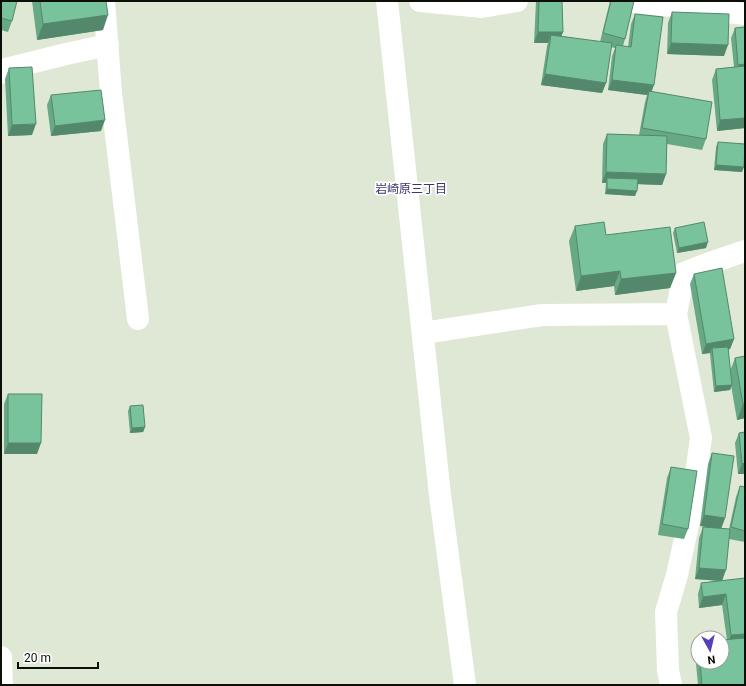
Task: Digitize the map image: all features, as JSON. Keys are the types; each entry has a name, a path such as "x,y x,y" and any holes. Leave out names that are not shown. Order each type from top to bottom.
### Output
{"street":[{"path":"104,1 111,93 138,319"},
{"path":"387,1 440,495 466,685"},
{"path":"420,1 482,7 517,1"},
{"path":"627,1 745,14"},
{"path":"1,73 6,70 66,54 108,45"},
{"path":"671,685 668,670 666,612 677,575 690,516 701,438 676,314 684,273 745,251"},
{"path":"423,333 542,315 676,314"},
{"path":"1,657 2,685"}],"building":[{"path":"1,1 17,1 12,21 1,18"},
{"path":"40,1 106,1 108,15 43,24"},
{"path":"539,1 562,1 563,32 538,32"},
{"path":"611,1 634,1 625,39 603,33"},
{"path":"672,12 729,14 728,45 671,43"},
{"path":"635,14 663,17 654,85 612,80 616,45 631,47"},
{"path":"745,27 745,64 738,65 735,28"},
{"path":"551,35 612,43 606,83 545,74"},
{"path":"745,66 745,118 720,120 716,69"},
{"path":"32,67 36,124 12,125 9,68"},
{"path":"101,90 105,120 55,126 51,95"},
{"path":"649,91 712,102 706,139 642,128"},
{"path":"607,134 667,136 666,174 606,172"},
{"path":"718,142 745,144 744,167 716,165"},
{"path":"607,178 638,179 637,191 607,189"},
{"path":"604,222 606,235 670,227 676,273 621,279 620,271 581,276 575,226"},
{"path":"704,222 708,242 679,248 675,228"},
{"path":"722,268 734,339 706,344 694,274"},
{"path":"728,347 732,385 716,386 712,348"},
{"path":"745,356 745,404 743,404 735,358"},
{"path":"8,394 42,394 41,443 8,443"},
{"path":"143,405 145,427 132,428 130,406"},
{"path":"745,432 745,463 742,464 739,433"},
{"path":"712,453 734,456 725,518 704,515"},
{"path":"671,467 697,471 688,529 662,524"},
{"path":"740,486 745,487 745,531 731,527"},
{"path":"703,527 730,529 726,570 699,568"},
{"path":"745,578 745,634 731,635 726,594 703,597 701,583"},
{"path":"745,638 745,685 702,685 701,670 730,670 730,639"}],"district":[{"name":"岩崎原三丁目","path":"411,189"}]}
